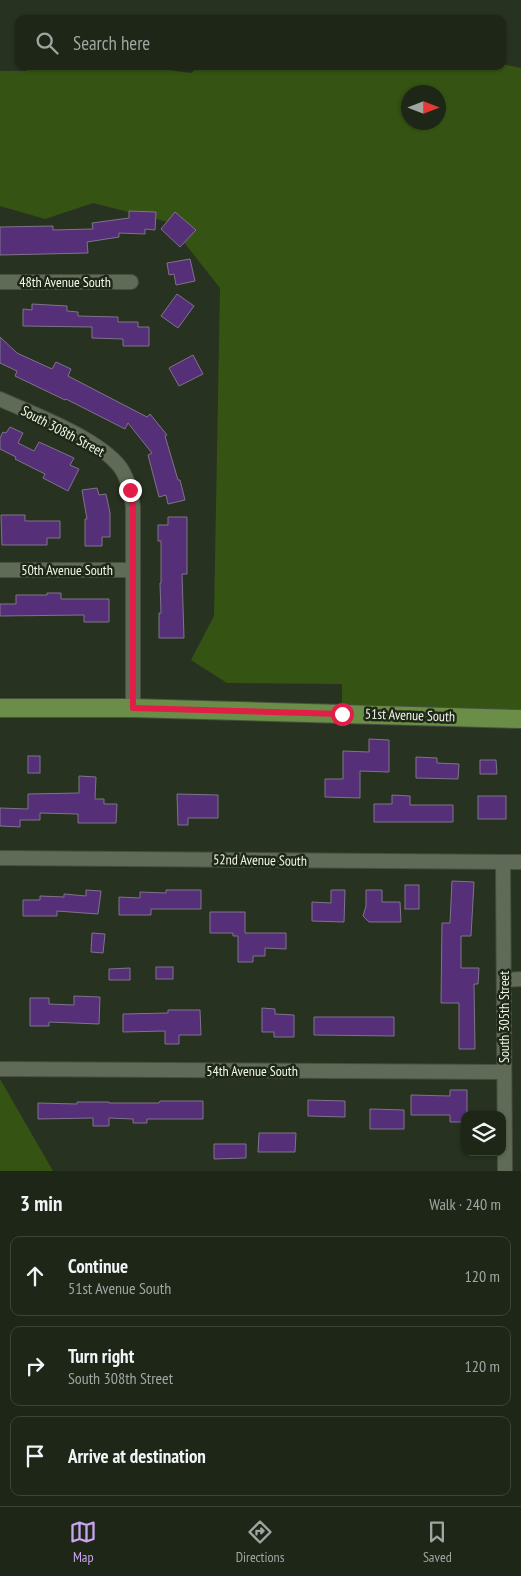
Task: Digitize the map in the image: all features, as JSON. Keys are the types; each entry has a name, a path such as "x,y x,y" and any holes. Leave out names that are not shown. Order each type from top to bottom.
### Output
{"main road":[{"name":"51st Avenue South","path":"0,708 133,708 521,718"}],"street":[{"name":"48th Avenue South","path":"0,282 130,282"},
{"name":"South 308th Street","path":"0,399 96,445 120,468 126,478 132,499 133,708"},
{"name":"50th Avenue South","path":"0,570 133,570"},
{"name":"52nd Avenue South","path":"0,858 521,862"},
{"name":"South 305th Street","path":"503,862 505,1171"},
{"path":"504,980 521,980"},
{"name":"54th Avenue South","path":"0,1069 504,1072"}],"green space":[{"path":"506,65 521,68 521,718 342,714 342,684 227,683 191,660 214,616 220,288 168,222 93,203 45,219 0,206 0,71 169,70 191,73 194,70 506,70"},
{"path":"0,1079 53,1171 0,1171"}],"building":[{"path":"129,211 156,212 155,230 145,229 145,234 119,233 119,237 87,242 88,253 0,255 0,227 53,226 53,230 93,229 92,223 129,218"},
{"path":"175,212 196,230 180,247 161,229"},
{"path":"190,259 195,281 176,285 174,274 169,275 167,263"},
{"path":"177,294 194,306 178,328 161,316"},
{"path":"32,304 67,306 67,311 78,312 78,316 118,317 118,322 138,322 138,327 149,327 149,346 123,346 123,339 92,338 92,327 23,326 23,309 32,310"},
{"path":"0,337 17,353 52,369 56,362 71,369 68,376 147,417 150,414 167,435 165,436 185,500 168,504 166,495 159,497 148,455 152,453 128,423 125,429 15,376 17,371 0,363"},
{"path":"193,355 203,374 179,386 169,368"},
{"path":"10,427 23,433 18,443 34,451 39,442 74,458 70,465 79,469 68,491 43,478 45,474 0,449 0,438 3,432 6,433"},
{"path":"97,488 99,495 106,494 110,513 110,537 102,537 102,546 85,546 85,519 87,519 82,490"},
{"path":"1,515 25,515 25,521 60,521 60,538 47,538 47,545 2,545"},
{"path":"168,517 187,517 187,574 182,574 184,638 159,638 161,541 158,541 158,525 168,525"},
{"path":"47,593 61,593 61,599 109,599 109,622 84,622 84,615 0,616 0,604 16,604 16,595 47,595"},
{"path":"369,739 389,740 389,772 360,771 360,798 325,797 325,779 343,779 343,751 369,752"},
{"path":"28,756 40,756 40,773 28,773"},
{"path":"416,757 437,758 437,763 459,764 458,779 416,778"},
{"path":"480,760 496,760 497,774 480,774"},
{"path":"79,776 96,777 95,799 104,799 104,804 117,804 116,823 78,823 78,814 40,813 40,820 20,820 20,827 0,826 0,808 28,809 28,794 79,793"},
{"path":"177,794 218,795 218,818 188,818 188,825 178,825"},
{"path":"392,795 410,796 410,805 453,805 453,822 374,822 374,804 392,804"},
{"path":"478,796 506,796 506,819 478,819"},
{"path":"452,881 474,882 471,936 461,936 461,968 479,968 478,984 474,984 475,1049 459,1049 459,1003 441,1003 442,923 450,923"},
{"path":"405,885 419,885 419,909 405,909"},
{"path":"86,890 101,891 98,914 57,911 57,916 23,916 23,900 40,900 40,896 64,897 64,894 86,896"},
{"path":"166,890 201,890 201,909 151,909 151,915 119,915 119,897 140,898 140,892 166,893"},
{"path":"331,890 345,890 344,922 312,921 312,902 331,903"},
{"path":"366,890 382,890 382,902 400,902 401,922 369,922 363,916 366,906"},
{"path":"210,912 245,912 245,933 286,933 286,949 265,948 265,956 253,956 253,962 238,962 238,936 233,936 233,933 210,933"},
{"path":"92,933 105,934 103,953 91,952"},
{"path":"156,967 173,967 173,979 156,979"},
{"path":"130,968 130,980 109,980 109,969"},
{"path":"74,996 100,997 99,1024 49,1022 49,1026 30,1026 30,998 49,998 49,1004 74,1005"},
{"path":"262,1008 275,1009 275,1014 294,1015 294,1037 274,1037 274,1032 262,1032"},
{"path":"168,1010 200,1010 201,1035 179,1035 179,1044 165,1044 165,1031 123,1032 123,1014 168,1013"},
{"path":"314,1017 394,1017 394,1036 314,1035"},
{"path":"450,1090 467,1090 467,1111 461,1111 461,1122 450,1122 450,1115 411,1115 411,1095 450,1096"},
{"path":"308,1100 345,1101 345,1117 308,1116"},
{"path":"160,1101 203,1101 203,1119 147,1119 147,1123 133,1123 133,1119 109,1118 109,1126 93,1126 93,1118 38,1119 38,1103 159,1103"},
{"path":"370,1109 404,1110 404,1129 370,1129"},
{"path":"259,1133 296,1133 295,1152 258,1152"},
{"path":"214,1144 246,1144 246,1158 214,1159"}],"route":[{"path":"130,490 133,506 133,708 342,714"}]}
